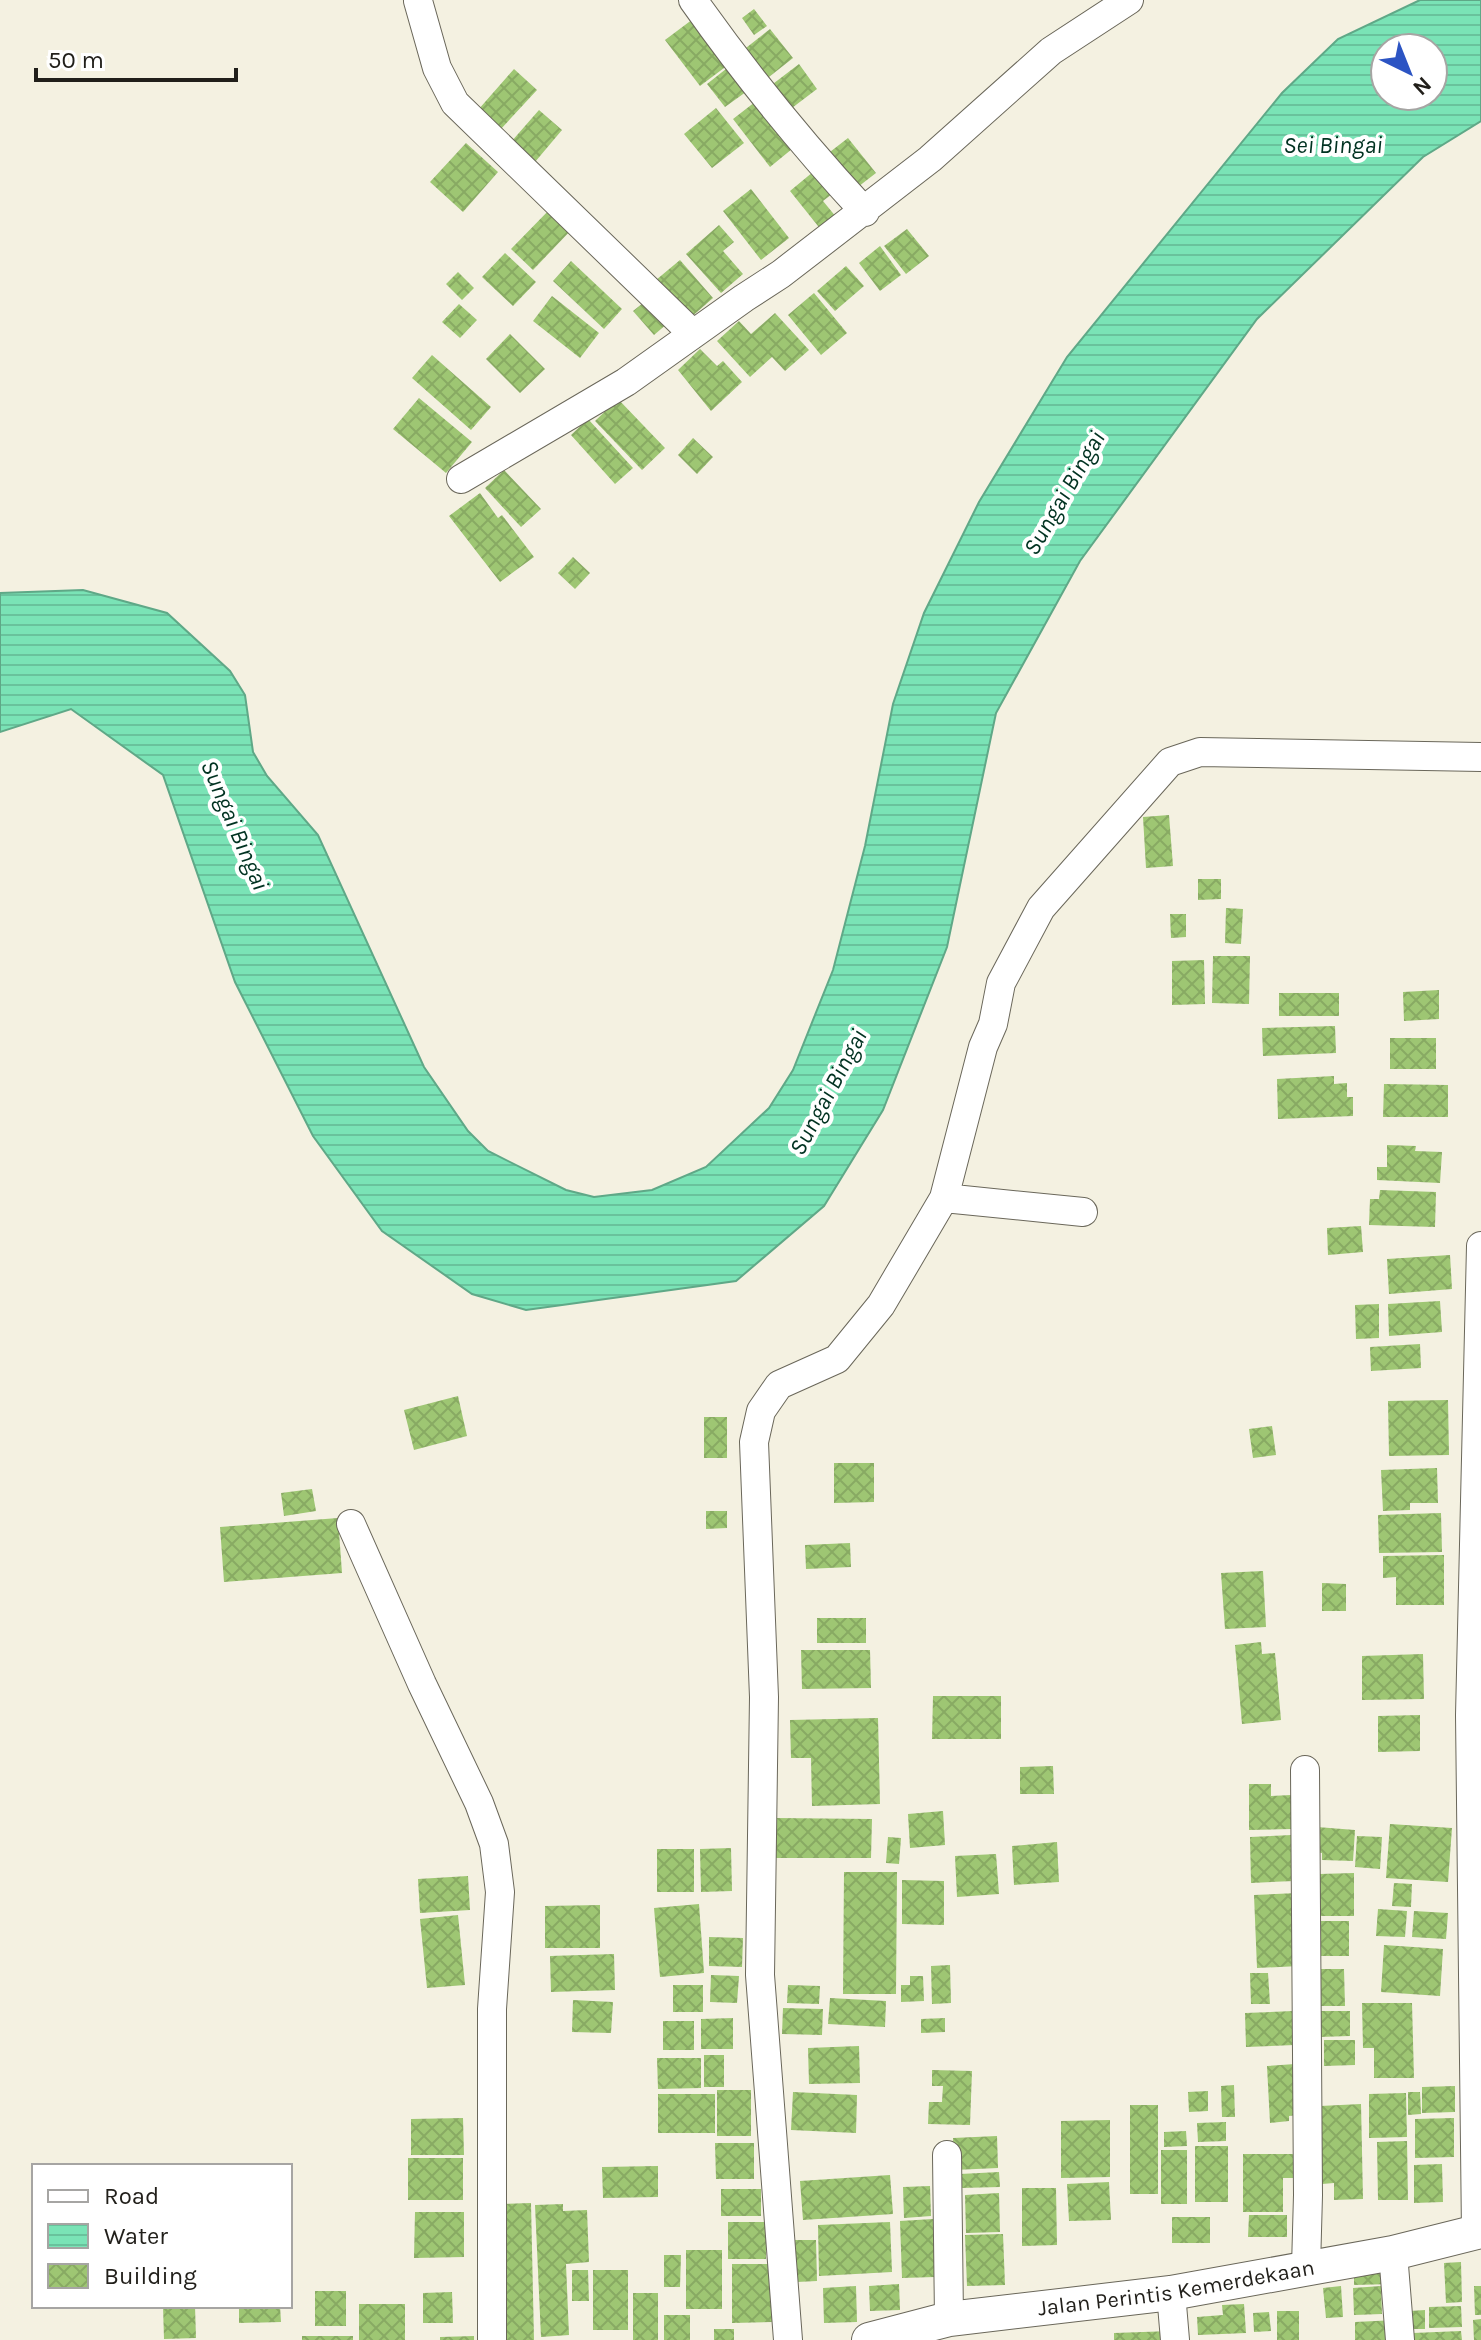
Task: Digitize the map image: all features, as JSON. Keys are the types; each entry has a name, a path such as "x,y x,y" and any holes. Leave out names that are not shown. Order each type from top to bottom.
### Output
{"street":[{"path":"693,0 738,63 827,172 865,212"},
{"path":"461,479 626,382 692,333 781,274 865,212 941,150 1051,51 1129,0"},
{"path":"418,1 437,68 455,103 692,333"},
{"path":"788,2340 760,1975 764,1697 754,1442 761,1411 779,1385 837,1359 881,1305 944,1198 983,1047 993,1024 1001,983 1025,935 1041,908 1075,867 1170,762 1200,752 1481,757"},
{"path":"944,1198 1083,1212"},
{"path":"1479,2232 1470,1715 1481,1246"},
{"path":"351,1524 479,1803 494,1844 500,1892 492,2009 492,2340"},
{"path":"1305,1770 1306,2267"},
{"path":"947,2155 949,2319"},
{"name":"Jalan Perintis Kemerdekaan","path":"876,2339 949,2319 1171,2293 1393,2253 1479,2232"},
{"path":"1393,2253 1400,2340"},
{"path":"1171,2293 1175,2340"}],"water":[{"name":"Sei Bingai","path":"1420,0 1481,0 1481,121 1423,157 1257,319 1080,561 996,713 947,947 883,1110 824,1206 736,1281 526,1310 472,1294 382,1231 313,1136 235,982 163,775 71,709 0,732 0,593 83,590 167,613 230,671 245,695 253,752 267,776 318,835 424,1067 468,1131 488,1151 566,1190 594,1197 652,1190 706,1167 769,1108 793,1070 833,970 865,846 893,704 924,613 979,502 1067,357 1282,93 1338,39"}],"building":[{"path":"754,9 767,26 754,35 742,18"},
{"path":"697,16 732,62 700,86 665,40"},
{"path":"770,29 793,58 760,84 737,55"},
{"path":"799,64 817,89 784,114 765,90"},
{"path":"731,65 750,89 725,107 707,84"},
{"path":"514,69 537,90 500,130 478,110"},
{"path":"755,102 792,149 770,167 733,119"},
{"path":"716,108 744,143 712,168 684,134"},
{"path":"539,110 562,130 535,162 511,142"},
{"path":"848,138 876,173 854,190 826,155"},
{"path":"466,143 498,172 463,212 430,182"},
{"path":"819,167 837,190 823,201 841,223 826,236 790,191"},
{"path":"751,189 789,238 761,260 723,211"},
{"path":"552,207 573,228 533,270 511,249"},
{"path":"719,225 734,242 723,251 743,274 721,293 686,254"},
{"path":"907,229 929,256 906,274 884,246"},
{"path":"880,246 901,275 880,291 859,263"},
{"path":"505,253 536,282 513,306 482,277"},
{"path":"680,260 713,298 689,319 656,280"},
{"path":"571,261 622,309 604,329 553,281"},
{"path":"846,266 864,286 835,311 817,291"},
{"path":"458,272 474,288 462,300 446,284"},
{"path":"814,293 847,333 821,355 788,315"},
{"path":"552,296 599,333 580,358 533,321"},
{"path":"648,299 668,323 654,335 633,311"},
{"path":"459,304 477,320 460,338 442,322"},
{"path":"775,313 809,350 785,371 772,357 750,377 717,341 739,321 751,334"},
{"path":"510,334 545,369 520,393 486,359"},
{"path":"700,349 717,366 723,361 742,382 711,411 678,370"},
{"path":"432,355 491,407 471,430 412,378"},
{"path":"419,398 472,442 446,473 393,429"},
{"path":"618,399 665,448 642,470 595,421"},
{"path":"588,419 633,468 615,484 571,435"},
{"path":"693,438 713,457 697,474 678,455"},
{"path":"504,470 541,509 521,527 485,488"},
{"path":"480,493 498,518 502,515 534,557 500,582 449,516"},
{"path":"573,557 590,573 575,589 558,573"},
{"path":"1169,815 1173,866 1146,868 1143,817"},
{"path":"1198,879 1221,879 1221,899 1198,900"},
{"path":"1226,908 1243,909 1241,944 1225,943"},
{"path":"1170,914 1186,914 1186,937 1171,938"},
{"path":"1213,956 1250,956 1249,1004 1212,1003"},
{"path":"1204,960 1205,1004 1172,1005 1172,961"},
{"path":"1439,990 1439,1019 1404,1021 1403,992"},
{"path":"1279,993 1339,993 1339,1016 1279,1016"},
{"path":"1335,1026 1336,1053 1263,1056 1262,1028"},
{"path":"1390,1038 1436,1038 1436,1069 1390,1069"},
{"path":"1334,1076 1334,1084 1347,1083 1347,1097 1353,1097 1353,1116 1278,1119 1277,1079"},
{"path":"1384,1084 1448,1085 1448,1117 1383,1117"},
{"path":"1387,1145 1416,1146 1415,1151 1442,1152 1440,1183 1377,1180 1377,1167 1387,1167"},
{"path":"1380,1190 1436,1192 1435,1227 1369,1225 1370,1199 1379,1199"},
{"path":"1361,1226 1363,1252 1328,1255 1327,1228"},
{"path":"1450,1255 1452,1289 1389,1294 1387,1259"},
{"path":"1440,1301 1442,1332 1389,1336 1388,1304"},
{"path":"1379,1304 1379,1338 1356,1339 1355,1305"},
{"path":"1420,1344 1421,1368 1371,1371 1370,1347"},
{"path":"458,1396 467,1436 414,1450 404,1410"},
{"path":"1448,1400 1449,1455 1389,1456 1388,1401"},
{"path":"704,1417 727,1417 727,1458 704,1458"},
{"path":"1272,1426 1276,1455 1253,1458 1249,1429"},
{"path":"834,1463 874,1463 874,1502 834,1503"},
{"path":"1437,1468 1438,1503 1410,1503 1410,1510 1383,1511 1381,1470"},
{"path":"312,1489 316,1511 284,1516 281,1493"},
{"path":"706,1511 727,1511 727,1528 706,1529"},
{"path":"1441,1513 1442,1552 1379,1553 1378,1515"},
{"path":"338,1518 342,1573 224,1582 220,1527"},
{"path":"850,1543 851,1567 806,1569 805,1545"},
{"path":"1444,1555 1444,1605 1396,1605 1396,1577 1383,1578 1383,1556"},
{"path":"1263,1571 1266,1627 1225,1629 1221,1573"},
{"path":"1322,1583 1346,1584 1346,1611 1322,1611"},
{"path":"817,1618 866,1618 866,1643 817,1643"},
{"path":"1261,1642 1262,1654 1275,1653 1281,1720 1242,1724 1235,1645"},
{"path":"801,1650 870,1650 871,1688 802,1689"},
{"path":"1423,1654 1424,1699 1362,1700 1362,1656"},
{"path":"933,1696 1001,1696 1001,1739 932,1739"},
{"path":"1420,1715 1420,1751 1378,1752 1378,1716"},
{"path":"878,1718 880,1804 812,1806 811,1758 791,1758 790,1720"},
{"path":"1053,1766 1054,1794 1020,1794 1020,1767"},
{"path":"1249,1784 1271,1784 1271,1796 1291,1795 1291,1829 1249,1830"},
{"path":"943,1811 945,1845 910,1848 908,1814"},
{"path":"776,1818 872,1819 871,1858 776,1858"},
{"path":"1390,1824 1452,1828 1448,1882 1386,1878"},
{"path":"1317,1827 1355,1830 1353,1861 1322,1860 1322,1853 1315,1852"},
{"path":"1292,1835 1294,1881 1251,1883 1250,1837"},
{"path":"1357,1836 1382,1837 1380,1869 1355,1867"},
{"path":"888,1837 901,1838 899,1864 886,1863"},
{"path":"1057,1842 1059,1882 1014,1885 1012,1846"},
{"path":"731,1848 732,1891 701,1892 700,1849"},
{"path":"657,1849 694,1849 694,1892 657,1892"},
{"path":"996,1854 999,1894 957,1897 955,1856"},
{"path":"844,1872 897,1872 896,1994 843,1994"},
{"path":"1354,1873 1354,1916 1319,1916 1319,1874"},
{"path":"468,1876 470,1910 420,1913 418,1879"},
{"path":"902,1880 944,1881 944,1925 902,1924"},
{"path":"1394,1883 1412,1884 1411,1907 1392,1906"},
{"path":"1297,1893 1299,1966 1257,1968 1254,1895"},
{"path":"699,1904 704,1973 660,1977 654,1908"},
{"path":"600,1905 600,1948 545,1948 545,1906"},
{"path":"1378,1909 1407,1911 1405,1937 1376,1936"},
{"path":"1414,1911 1448,1913 1446,1939 1412,1937"},
{"path":"458,1915 465,1985 427,1988 420,1919"},
{"path":"1321,1921 1349,1921 1349,1956 1321,1956"},
{"path":"709,1937 743,1938 742,1967 709,1966"},
{"path":"1384,1945 1443,1949 1440,1996 1381,1992"},
{"path":"614,1954 615,1990 551,1992 550,1956"},
{"path":"950,1965 951,2003 932,2004 931,1966"},
{"path":"1318,1969 1344,1969 1345,2006 1319,2006"},
{"path":"1250,1973 1268,1973 1270,2004 1251,2004"},
{"path":"711,1975 739,1976 737,2003 710,2002"},
{"path":"910,1976 923,1976 924,2001 901,2002 901,1985 910,1985"},
{"path":"673,1985 703,1985 703,2012 673,2012"},
{"path":"788,1985 820,1986 819,2004 787,2003"},
{"path":"830,1998 886,2001 885,2027 828,2024"},
{"path":"573,2000 613,2002 611,2033 572,2032"},
{"path":"1362,2003 1412,2003 1414,2078 1374,2078 1374,2048 1363,2048"},
{"path":"783,2008 823,2009 822,2035 782,2034"},
{"path":"1293,2011 1295,2045 1246,2047 1245,2013"},
{"path":"1319,2011 1350,2011 1350,2036 1319,2037"},
{"path":"733,2018 733,2049 701,2049 701,2019"},
{"path":"945,2018 945,2032 921,2033 921,2019"},
{"path":"663,2021 694,2021 694,2050 663,2050"},
{"path":"1324,2040 1355,2040 1355,2065 1324,2066"},
{"path":"859,2046 860,2083 809,2084 808,2048"},
{"path":"704,2055 724,2055 724,2087 704,2087"},
{"path":"657,2058 701,2058 701,2088 658,2089"},
{"path":"1295,2064 1298,2115 1289,2116 1289,2121 1270,2123 1267,2066"},
{"path":"932,2070 972,2071 970,2125 928,2124 929,2102 942,2102 943,2086 932,2086"},
{"path":"1234,2085 1235,2117 1222,2117 1221,2086"},
{"path":"1455,2086 1455,2112 1422,2113 1422,2087"},
{"path":"717,2090 751,2090 751,2136 717,2136"},
{"path":"1208,2091 1208,2111 1189,2112 1188,2092"},
{"path":"793,2092 857,2095 856,2133 791,2130"},
{"path":"1408,2092 1420,2092 1421,2114 1408,2115"},
{"path":"1406,2093 1407,2137 1369,2138 1369,2094"},
{"path":"658,2094 715,2094 715,2133 658,2133"},
{"path":"1361,2104 1363,2199 1334,2200 1334,2183 1322,2184 1320,2106"},
{"path":"1130,2105 1158,2105 1158,2194 1130,2194"},
{"path":"463,2118 464,2155 411,2155 411,2119"},
{"path":"1454,2118 1454,2157 1415,2158 1415,2119"},
{"path":"1110,2120 1110,2177 1061,2178 1061,2121"},
{"path":"1226,2122 1226,2141 1198,2142 1197,2123"},
{"path":"1186,2131 1187,2146 1164,2147 1164,2132"},
{"path":"997,2136 998,2168 954,2170 953,2138"},
{"path":"1407,2141 1408,2200 1378,2200 1377,2142"},
{"path":"715,2143 754,2143 754,2179 716,2179"},
{"path":"1195,2146 1228,2146 1228,2202 1195,2202"},
{"path":"1161,2150 1187,2150 1187,2204 1161,2204"},
{"path":"1243,2154 1301,2154 1301,2178 1283,2178 1283,2212 1243,2212"},
{"path":"408,2158 463,2158 463,2200 408,2200"},
{"path":"1442,2164 1443,2202 1414,2203 1414,2165"},
{"path":"658,2166 658,2197 603,2198 602,2167"},
{"path":"999,2172 1000,2187 961,2188 960,2174"},
{"path":"890,2175 893,2214 803,2220 800,2181"},
{"path":"1109,2182 1111,2220 1069,2221 1067,2184"},
{"path":"930,2186 931,2216 904,2218 903,2187"},
{"path":"1022,2188 1056,2188 1057,2245 1022,2246"},
{"path":"721,2189 761,2189 761,2216 721,2216"},
{"path":"999,2193 1000,2232 966,2233 965,2195"},
{"path":"531,2203 534,2340 503,2340 500,2204"},
{"path":"563,2204 563,2211 587,2210 589,2262 566,2264 569,2335 541,2337 535,2205"},
{"path":"415,2212 464,2212 464,2257 414,2258"},
{"path":"1249,2215 1287,2215 1287,2237 1248,2237"},
{"path":"1172,2217 1210,2217 1210,2243 1172,2243"},
{"path":"933,2219 935,2277 902,2278 900,2221"},
{"path":"728,2222 766,2222 766,2259 728,2259"},
{"path":"890,2222 892,2272 819,2276 818,2225"},
{"path":"1003,2234 1005,2285 967,2286 965,2235"},
{"path":"795,2240 816,2240 817,2281 797,2282"},
{"path":"686,2250 722,2250 722,2309 686,2309"},
{"path":"664,2255 681,2255 680,2287 664,2287"},
{"path":"1461,2262 1462,2302 1446,2303 1444,2263"},
{"path":"732,2264 772,2264 772,2322 732,2323"},
{"path":"1393,2266 1393,2284 1354,2285 1354,2268"},
{"path":"572,2270 588,2270 589,2301 572,2301"},
{"path":"593,2270 628,2270 628,2330 593,2330"},
{"path":"899,2284 900,2310 870,2311 869,2286"},
{"path":"856,2286 857,2322 824,2323 823,2288"},
{"path":"1341,2286 1343,2317 1326,2318 1323,2288"},
{"path":"1381,2286 1382,2314 1354,2315 1353,2288"},
{"path":"1474,2286 1481,2286 1481,2315 1475,2315"},
{"path":"315,2291 346,2291 346,2326 315,2326"},
{"path":"452,2292 453,2323 423,2323 423,2293"},
{"path":"633,2293 658,2293 658,2340 633,2340"},
{"path":"359,2304 405,2304 405,2340 359,2340"},
{"path":"1244,2304 1246,2333 1198,2335 1197,2317 1223,2315 1222,2305"},
{"path":"1461,2306 1462,2327 1429,2328 1429,2307"},
{"path":"163,2308 195,2308 196,2338 164,2339"},
{"path":"239,2308 280,2308 281,2322 239,2323"},
{"path":"1425,2310 1425,2329 1410,2329 1410,2311"},
{"path":"1277,2311 1299,2311 1299,2340 1277,2340"},
{"path":"1269,2312 1271,2331 1254,2332 1253,2313"},
{"path":"664,2315 690,2315 690,2340 664,2340"},
{"path":"1481,2319 1481,2340 1474,2340 1473,2320"},
{"path":"1396,2320 1397,2340 1355,2340 1355,2322"},
{"path":"714,2329 734,2329 734,2340 714,2340"},
{"path":"1172,2331 1172,2340 1114,2340 1114,2333"},
{"path":"1461,2331 1462,2340 1413,2340 1413,2333"},
{"path":"302,2336 353,2336 353,2340 302,2340"},
{"path":"474,2336 474,2340 440,2340 440,2337"}],"water label":[{"name":"Sungai Bingai","path":"1064,493"},
{"name":"Sungai Bingai","path":"235,825"},
{"name":"Sungai Bingai","path":"828,1092"}]}
